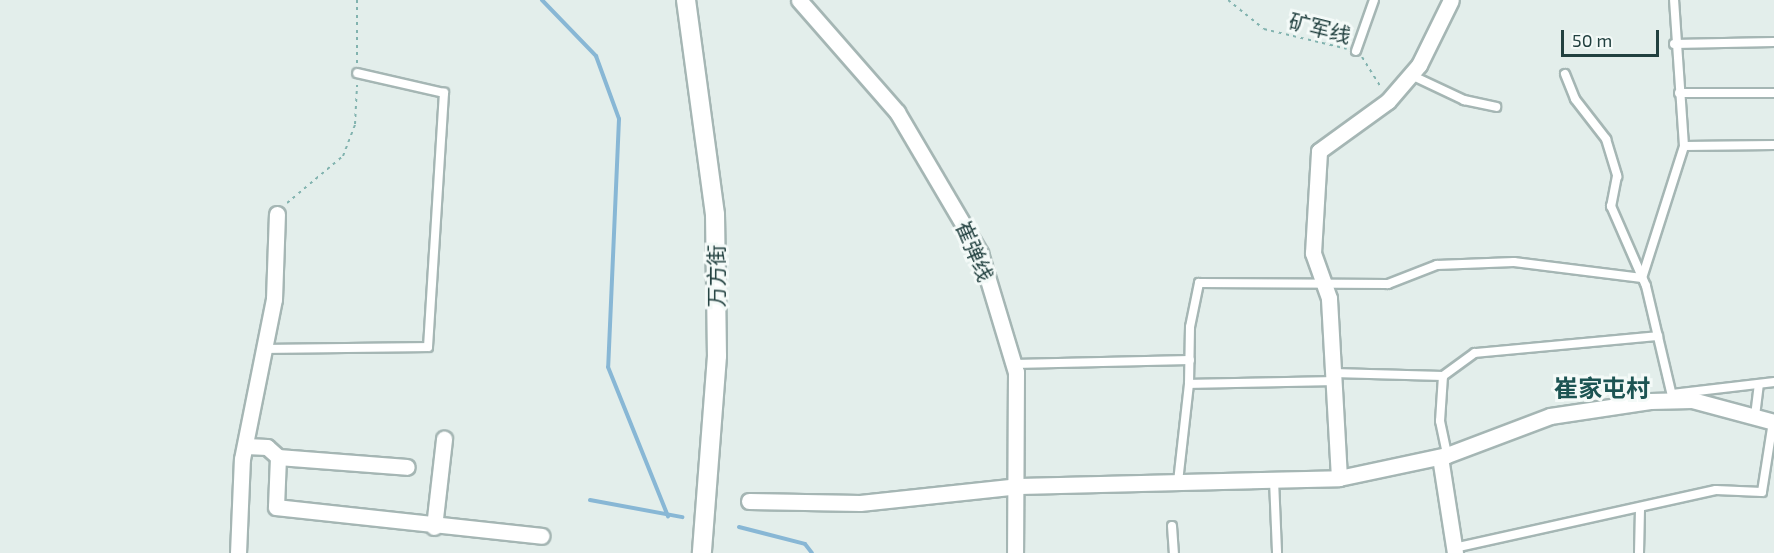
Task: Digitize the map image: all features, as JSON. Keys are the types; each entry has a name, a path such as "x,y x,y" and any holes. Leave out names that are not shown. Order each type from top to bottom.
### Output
{"street":[{"name":"万方街","path":"686,0 716,214 717,356 702,553"},
{"name":"崔弹线","path":"799,0 897,112 945,187 980,253 1014,364 1019,486 1015,553"},
{"path":"1339,478 1333,377 1324,284 1313,253 1319,152 1388,101 1411,75 1451,0"},
{"path":"238,553 246,446 274,299 277,214"},
{"path":"749,501 860,503 1019,486 1339,478 1443,456 1550,416 1672,397 1773,422"},
{"path":"434,527 444,439"},
{"path":"246,446 267,447 278,457 408,467"},
{"path":"1443,456 1455,550"},
{"path":"278,457 276,507 434,527 541,536"}],"lane":[{"path":"1356,51 1374,0"},
{"path":"1642,278 1684,146 1674,45 1674,0"},
{"path":"1674,45 1774,42"},
{"path":"265,349 428,347 444,93 357,73"},
{"path":"1565,74 1575,99 1606,139 1617,176 1611,206 1642,278 1672,397 1774,382"},
{"path":"1411,75 1464,100 1496,107"},
{"path":"1679,93 1774,93"},
{"path":"1684,146 1774,146"},
{"path":"1178,482 1199,283 1388,284 1437,265 1514,262 1642,278"},
{"path":"1190,384 1333,377 1443,376 1475,353 1658,336"},
{"path":"1014,364 1190,360"},
{"path":"1443,376 1440,421 1443,456"},
{"path":"1755,416 1759,384"},
{"path":"1455,550 1716,490 1762,492 1773,422"},
{"path":"1274,480 1277,553"},
{"path":"1639,553 1640,508"},
{"path":"1172,526 1174,553"}],"path":[{"path":"277,214 343,156 355,124 357,0"},
{"name":"矿军线","path":"1228,0 1264,29 1356,51 1374,71 1388,101"}],"waterway":[{"path":"542,0 596,56 619,119 608,367 668,516"},
{"path":"590,500 682,517"},
{"path":"739,527 805,544 812,553"}],"district":[{"name":"崔家屯村","path":"1602,388"}]}
